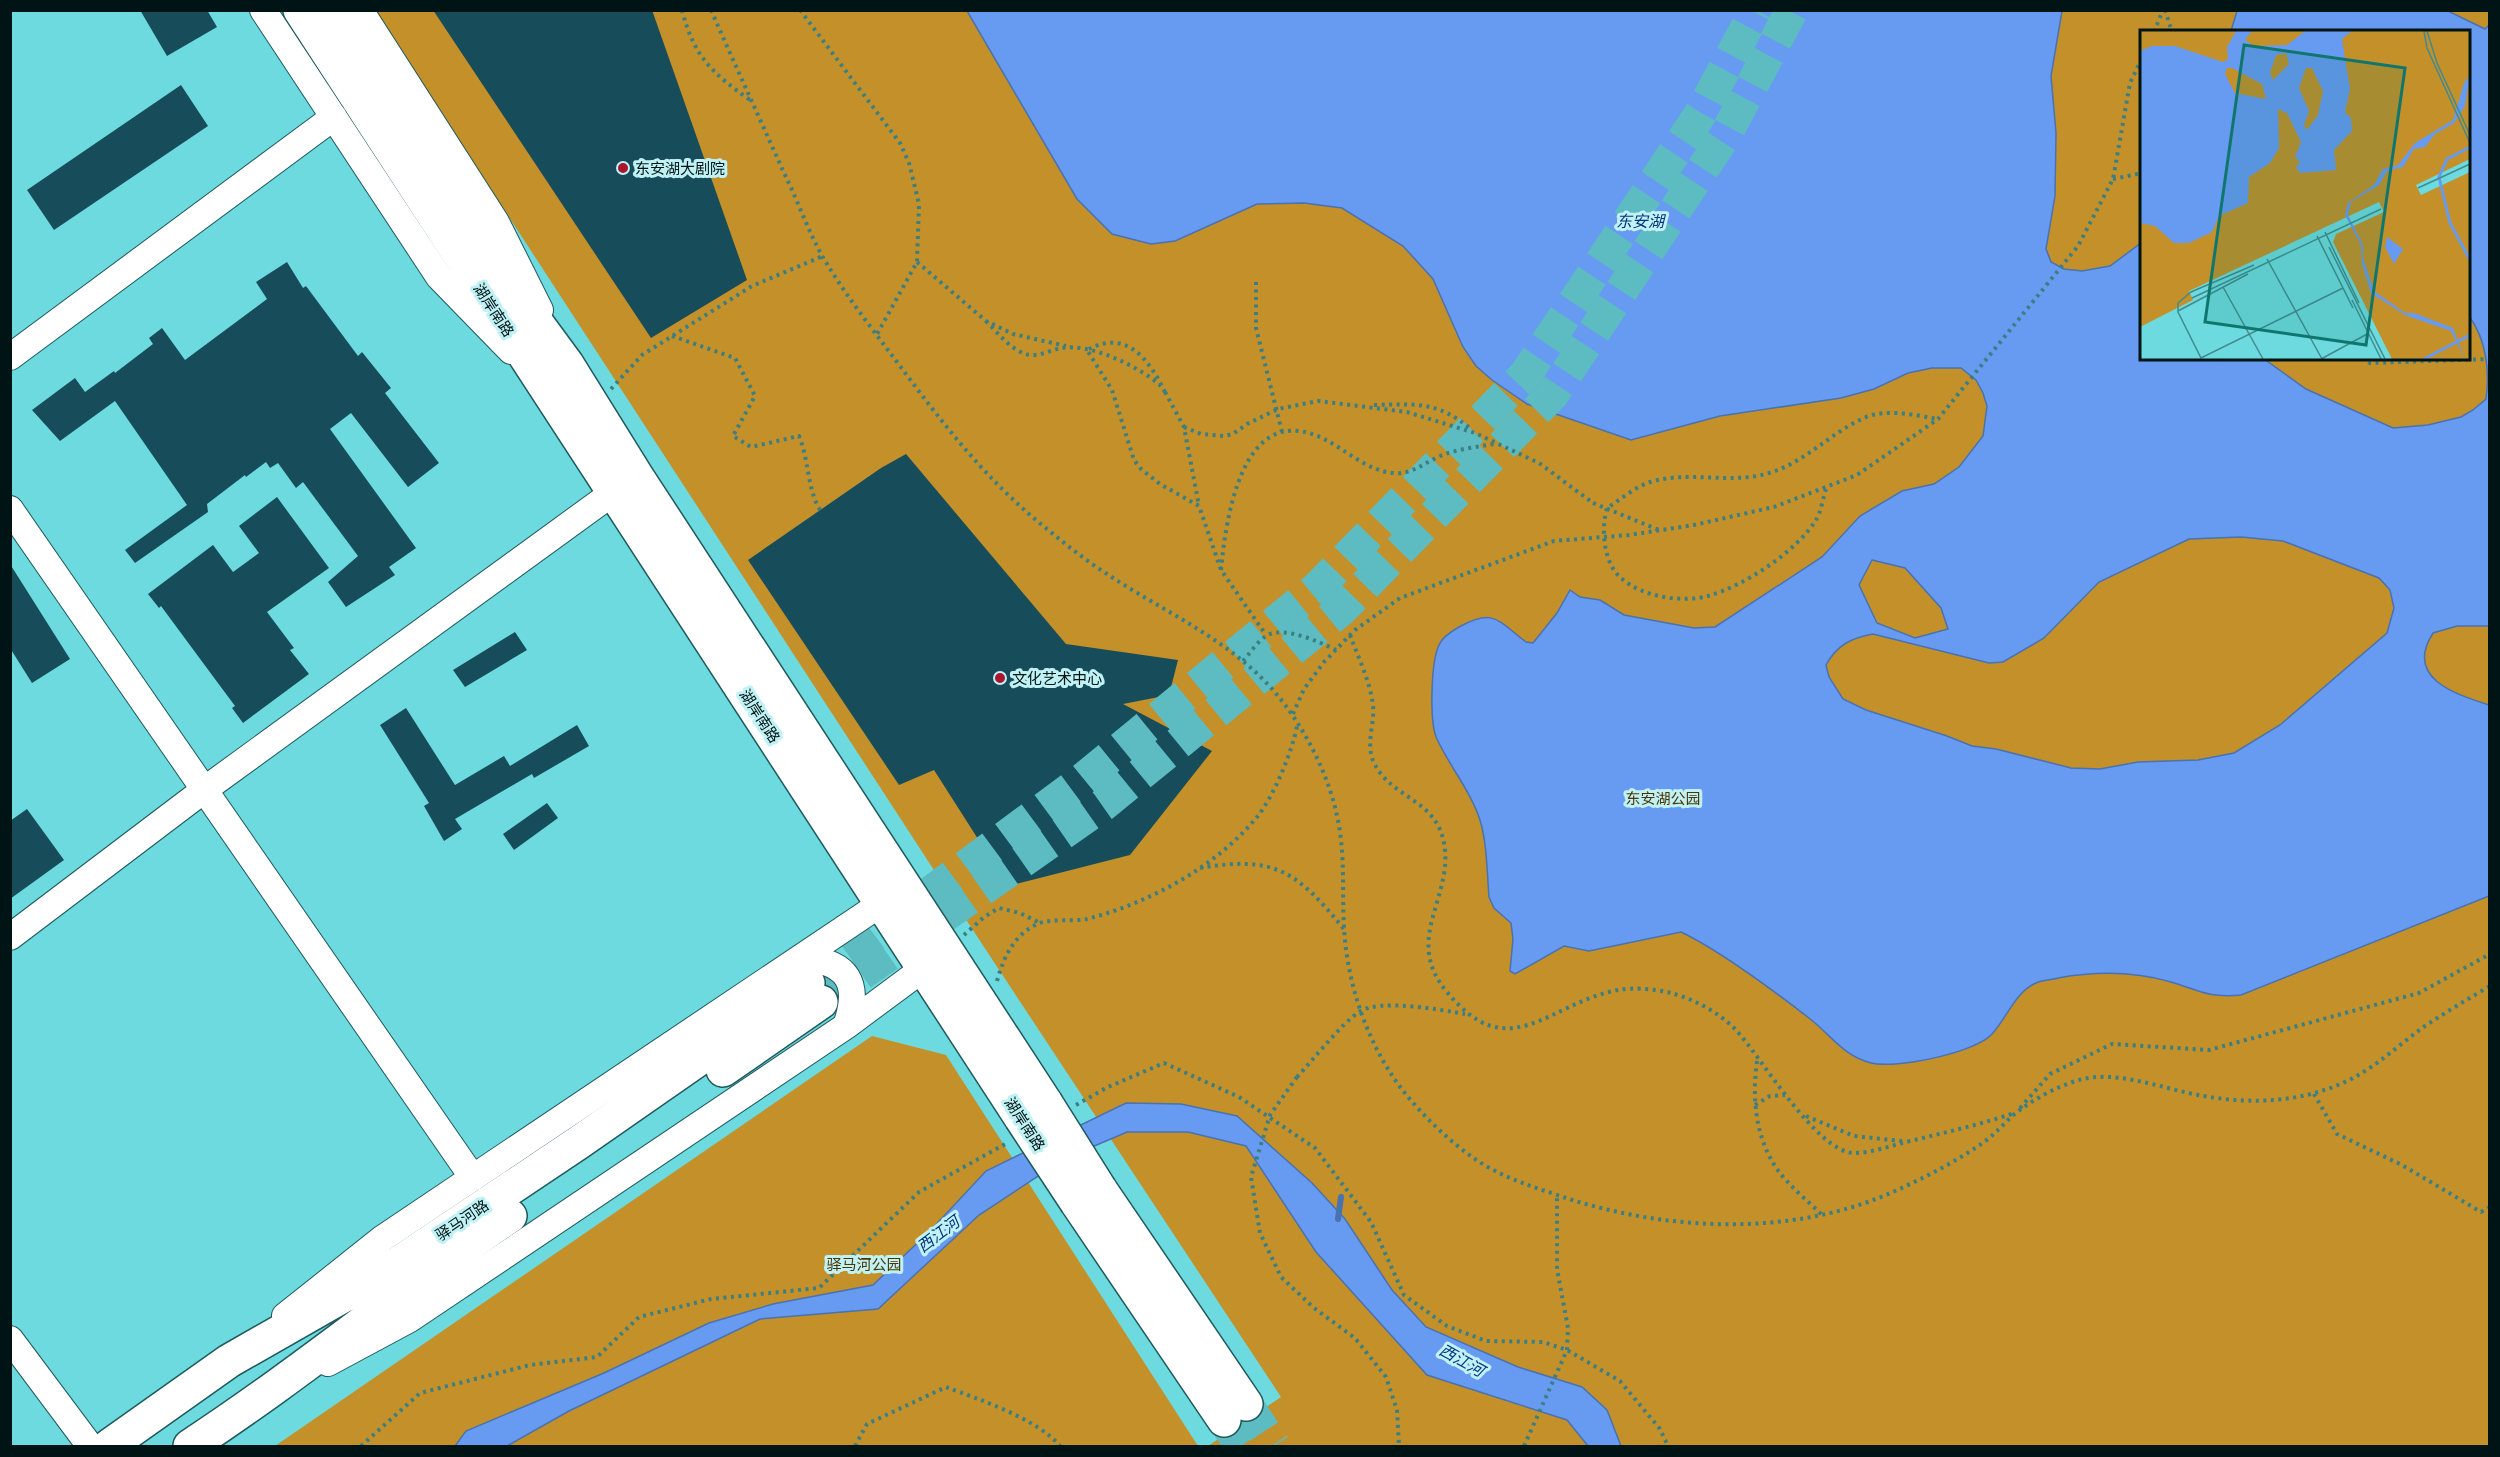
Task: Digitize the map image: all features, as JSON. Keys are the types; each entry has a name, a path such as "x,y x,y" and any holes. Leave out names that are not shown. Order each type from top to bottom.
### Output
{"main road":[{"name":"湖岸南路","path":"300,10 555,374 1036,1118 1235,1412"},
{"name":"湖岸南路","path":"330,10 514,292 555,374 594,407 625,483"},
{"name":"驿马河路","path":"109,1446 229,1361 385,1272 578,1143 811,981"},
{"name":"驿马河路","path":"190,1446 264,1397 811,981"}],"street":[{"path":"263,10 439,277 555,374"},
{"path":"360,10 496,222 555,374"},
{"path":"10,357 334,117"},
{"path":"10,937 204,790 625,483"},
{"path":"10,509 473,1178"},
{"path":"229,1361 383,1238 473,1178 811,981 893,896"},
{"path":"811,981 820,960 846,974 852,985 853,999 846,1026"},
{"path":"264,1397 410,1318 846,1026 935,960"},
{"path":"10,1339 90,1446"}],"path":[{"path":"682,10 691,40 708,68 752,101"},
{"path":"711,10 823,256 876,336 958,442 1033,518 1106,574 1215,639 1269,685 1293,714 1328,786 1338,817 1344,866 1344,929 1352,989 1360,1011 1402,1089 1448,1139 1482,1164 1511,1179 1593,1208 1696,1223 1754,1223 1822,1215 1890,1194 1950,1163 1989,1138 2017,1112 2050,1074 2112,1044 2209,1050 2419,993 2490,954"},
{"path":"800,10 881,116 909,163 920,204 917,262 876,336"},
{"path":"2155,30 2164,10"},
{"path":"2164,10 2171,30"},
{"path":"1293,714 1304,689 1350,634 1400,598 1542,544 1661,531 1774,507 1857,476 1938,419 2078,246 2113,179 2130,83 2140,62"},
{"path":"2113,179 2140,172"},
{"path":"594,407 642,355 752,286 823,256"},
{"path":"917,262 986,321 1011,346 1030,355 1072,347"},
{"path":"1256,282 1257,328 1282,432"},
{"path":"986,321 1013,334 1113,357 1150,378 1165,392"},
{"path":"672,336 735,358 755,396 733,436 751,447 799,436 806,453 813,500 820,510"},
{"path":"1087,350 1108,342 1132,349 1151,365 1184,427 1199,506 1221,570 1266,635"},
{"path":"1087,350 1112,390 1134,460 1141,469 1160,484 1199,506"},
{"path":"2470,360 2490,359"},
{"path":"2365,360 2370,363 2460,360"},
{"path":"1184,427 1201,434 1224,436 1233,434 1247,424 1278,409 1318,401 1407,412 1475,433"},
{"path":"1361,406 1426,404 1443,409 1494,444 1555,473 1593,503 1661,531"},
{"path":"1826,489 1817,519 1789,550 1733,587 1706,596 1682,598 1657,596 1620,578 1608,556 1603,523 1607,508 1649,483 1678,477 1743,477 1768,474 1809,455 1865,417 1909,414 1938,419"},
{"path":"1221,570 1225,523 1236,486 1258,448 1282,432 1306,432 1323,438 1380,471 1402,474 1456,451 1494,444"},
{"path":"1243,661 1266,635 1277,633 1298,635 1336,650"},
{"path":"1350,634 1373,702 1370,743 1375,764 1395,788 1424,807 1442,832 1445,873 1428,933 1429,948 1434,969 1444,989 1465,1014"},
{"path":"995,985 1004,958 1014,941 1040,923 1086,919 1144,898 1197,869 1238,837 1258,815 1293,744 1298,724"},
{"path":"1197,869 1245,863 1277,869 1294,877 1312,891 1344,929"},
{"path":"935,960 984,917 999,908 1020,913 1040,923"},
{"path":"1399,1446 1397,1410 1386,1377 1355,1338 1314,1308 1281,1277 1260,1233 1251,1177 1270,1115 1297,1077 1360,1011 1387,1006 1422,1006 1465,1014 1501,1029 1514,1029 1618,990 1666,992 1688,998 1734,1028 1757,1061 1801,1113 1829,1142 1852,1153 1981,1124 2017,1112 2051,1090 2088,1077 2123,1080 2205,1097 2258,1102 2314,1094 2356,1077 2427,1024 2490,986"},
{"path":"1757,1061 1753,1088 1765,1145 1777,1168 1822,1215"},
{"path":"360,1446 420,1393 530,1365 597,1358 639,1317 711,1299 819,1288 920,1192 1036,1118 1164,1063 1239,1097 1315,1148 1371,1222 1404,1295 1447,1326 1486,1341 1543,1342 1568,1350 1620,1381 1660,1429 1668,1446"},
{"path":"2314,1094 2337,1134 2402,1165 2481,1212 2490,1207"},
{"path":"1755,1106 1770,1096 1786,1095"},
{"path":"1801,1113 1821,1125 1854,1136 1908,1142"},
{"path":"1524,1446 1568,1350 1568,1328 1557,1269 1557,1195"},
{"path":"855,1446 867,1424 946,1387 1006,1411 1060,1446"}],"green space":[{"name":"东安湖公园","path":"375,11 2489,11 2489,1446 1208,1446 1281,1397 984,947"},
{"name":"驿马河公园","path":"872,1036 946,1055 1198,1446 275,1446"}],"water":[{"name":"东安湖","path":"967,11 2062,11 2051,76 2056,133 2055,196 2046,249 2051,262 2064,269 2082,271 2110,266 2140,244 2140,360 2265,360 2306,389 2393,428 2428,425 2461,417 2486,399 2487,366 2483,345 2470,318 2470,30 2231,30 2237,11 2448,11 2485,29 2489,25 2489,626 2457,626 2433,633 2426,649 2425,662 2429,673 2437,682 2489,705 2489,896 2241,995 2212,995 2157,978 2115,973 2087,974 2041,981 2023,992 1997,1028 1983,1041 1934,1058 1898,1064 1871,1063 1852,1055 1817,1024 1763,984 1712,949 1681,932 1589,951 1564,946 1515,974 1510,971 1513,939 1511,923 1494,908 1489,897 1480,820 1434,731 1432,706 1434,664 1440,642 1450,632 1480,618 1495,619 1526,642 1533,643 1557,613 1570,590 1580,597 1600,600 1624,615 1694,628 1715,627 1822,557 1860,516 1902,491 1934,484 1959,467 1983,436 1987,406 1976,380 1961,368 1932,368 1908,373 1874,389 1841,398 1720,416 1631,440 1527,404 1476,366 1463,347 1433,279 1403,246 1342,208 1304,203 1257,204 1175,241 1151,244 1112,234 1077,199","holes":["2241,537 2283,541 2379,578 2390,590 2394,608 2387,633 2280,725 2234,753 2198,760 2138,762 2100,769 2071,768 1996,749 1972,746 1866,710 1843,699 1829,677 1826,665 1840,647 1851,640 1873,634 1989,663 2003,662 2044,638 2099,582 2189,539","1872,560 1905,568 1941,608 1948,629 1915,638 1877,623 1859,585"]},
{"path":"1126,1103 1181,1104 1237,1116 1312,1183 1345,1219 1392,1290 1426,1327 1518,1367 1582,1387 1607,1410 1621,1446 1588,1446 1567,1420 1427,1375 1316,1252 1246,1146 1188,1132 1127,1132 1064,1159 979,1215 878,1309 760,1319 569,1411 507,1446 455,1446 466,1431 604,1373 709,1323 773,1304 873,1285 930,1231 986,1171"}],"building":[{"path":"140,10 207,10 217,27 167,56"},
{"name":"东安湖大剧院","path":"433,10 652,10 747,280 651,338"},
{"path":"181,85 208,126 54,230 27,190"},
{"path":"287,262 303,288 306,286 358,356 362,352 391,388 385,393 439,463 408,487 351,413 330,429 416,548 389,567 395,575 346,607 328,582 358,556 303,482 296,488 278,463 270,468 266,462 246,477 245,475 207,504 208,512 135,563 125,550 187,505 115,401 60,441 32,410 75,378 85,392 153,344 149,338 162,328 185,360 267,299 256,282"},
{"name":"文化艺术中心","path":"906,454 1066,644 1178,660 1169,695 1123,704 1212,751 1130,855 1008,886 934,770 899,785 748,560 881,468"},
{"path":"277,497 329,568 267,612 294,648 290,650 309,674 243,723 232,708 235,706 161,606 159,608 148,594 213,545 233,572 259,553 239,526"},
{"path":"10,564 70,659 32,683 10,648"},
{"path":"515,632 527,650 465,687 453,670"},
{"path":"406,708 455,785 504,756 510,766 577,725 589,746 534,778 532,774 455,819 462,829 444,841 424,806 429,803 380,725"},
{"path":"547,803 558,818 514,850 503,834"},
{"path":"27,809 64,860 10,899 10,821"}],"waterway":[{"name":"西江河","path":"1338,1219 1341,1197"}],"tunnel":[{"path":"808,983 1077,784 1317,588 1526,374 1701,113 1756,10"},
{"path":"821,1002 1103,805 1342,609 1552,395 1726,134 1792,10"},
{"path":"1246,1404 1274,1446"},
{"path":"1224,1420 1241,1446"}],"place":[{"name":"东安湖大剧院","path":"623,168"},
{"name":"文化艺术中心","path":"1000,678"}]}
